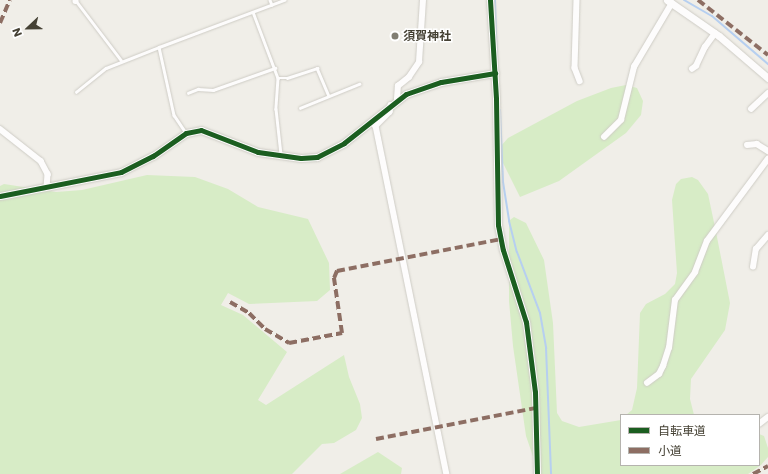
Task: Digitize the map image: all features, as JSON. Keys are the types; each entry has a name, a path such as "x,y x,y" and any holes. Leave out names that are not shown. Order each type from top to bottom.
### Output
{"street":[{"path":"423,0 419,62 409,77 398,86 390,112 376,126 447,474"},
{"path":"490,0 495,73 498,225 503,250 526,322 535,392 537,474"},
{"path":"578,0 575,68 580,80"},
{"path":"604,137 621,120 634,67 669,2 715,33 768,78"},
{"path":"692,69 696,66 705,47 715,33"},
{"path":"0,196 112,175 132,168 186,133 201,130 208,131 242,147 281,156 317,157 331,152 394,101 418,88 495,73"},
{"path":"751,109 768,93"},
{"path":"0,129 41,161 48,174 47,187"},
{"path":"747,145 758,144 768,151"},
{"path":"647,383 658,374 663,366 669,348 675,300 695,272 707,241 768,159"},
{"path":"753,267 756,248 768,235"},
{"path":"760,423 768,417"}],"lane":[{"path":"270,0 272,5"},
{"path":"76,92 106,68 121,60 284,0"},
{"path":"76,1 121,60"},
{"path":"254,12 278,78 276,109 278,146 281,156"},
{"path":"159,47 174,115 186,133"},
{"path":"188,93 198,89 213,90 275,68"},
{"path":"278,78 287,78 317,68 329,96"},
{"path":"300,108 359,84"}],"green space":[{"path":"626,85 637,88 643,101 641,115 626,133 559,181 520,197 500,157 501,146 508,138 577,101 611,88"},
{"path":"147,175 195,177 228,189 258,207 308,219 329,263 330,290 317,301 249,304 228,293 221,305 243,315 287,352 258,400 266,405 344,355 349,377 360,404 362,418 356,430 334,443 322,444 292,474 0,474 0,186 4,184 56,192 82,190"},
{"path":"692,177 698,180 708,194 730,303 725,330 691,379 690,399 694,414 627,414 632,410 637,388 640,313 646,304 665,294 675,284 677,273 672,200 676,184 681,179"},
{"path":"514,217 526,223 544,260 553,323 557,413 562,421 579,427 620,420 620,466 760,466 748,474 539,474 526,436 513,346 509,301 510,220"},
{"path":"760,434 764,436 768,448 768,457 760,466"},
{"path":"378,452 402,468 401,474 340,474"}],"waterway":[{"path":"495,0 497,66"},
{"path":"684,0 712,16 768,64"},
{"path":"500,110 503,182 509,221 517,252 540,313 546,348 551,474"}],"marked path":[{"path":"0,23 10,0"},
{"path":"698,0 768,55"},
{"path":"230,302 249,313 265,329 289,343 342,333 334,278 337,271 501,239"},
{"path":"376,439 535,408"},
{"path":"753,474 768,466"}],"cycle path":[{"path":"490,0 496,99 498,225 503,250 526,322 535,392 537,474"},
{"path":"0,196 121,172 153,156 186,133 201,130 258,152 301,158 317,157 344,143 406,94 441,82 495,73"}],"place":[{"name":"須賀神社","path":"395,36"}]}
